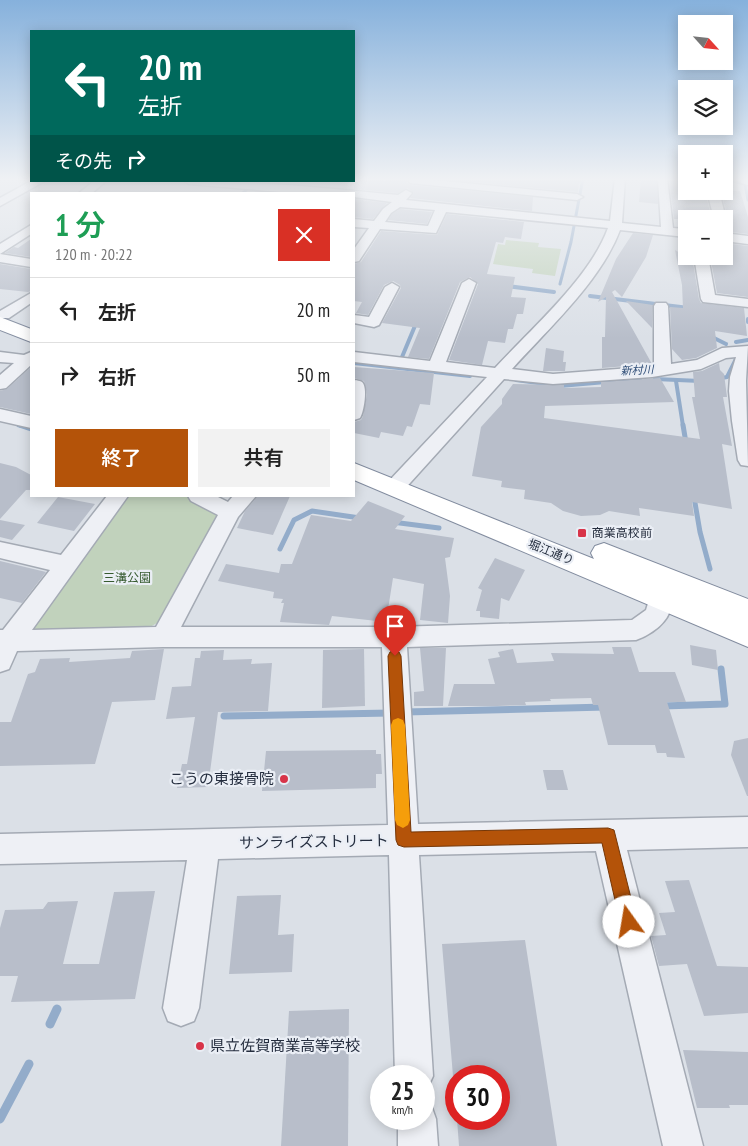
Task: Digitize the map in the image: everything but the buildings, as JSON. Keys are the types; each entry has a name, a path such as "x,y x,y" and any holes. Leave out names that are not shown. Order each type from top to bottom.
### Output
{"highway":[{"path":"1,317 30,325"},
{"path":"1,317 30,335"},
{"name":"堀江通り","path":"355,455 400,481 660,597 748,634"},
{"name":"堀江通り","path":"355,471 400,481 748,611"}],"street":[{"path":"4,245 27,231"},
{"path":"359,251 373,231"},
{"path":"400,481 584,281 600,257 612,231"},
{"path":"733,238 748,240"},
{"path":"0,258 30,263"},
{"path":"702,265 708,298 748,303"},
{"path":"436,367 468,283"},
{"path":"355,319 374,322 392,287"},
{"path":"1,317 30,297"},
{"path":"661,306 662,364 666,369"},
{"path":"355,357 553,379 652,372 701,364 722,353 746,354 738,379 744,411 748,460"},
{"path":"0,356 29,359"},
{"path":"0,384 29,359"},
{"path":"355,386 355,410"},
{"path":"0,415 30,422"},
{"path":"3,647 117,497"},
{"path":"162,638 238,504 203,497"},
{"path":"0,550 66,565"},
{"path":"3,647 162,638 394,637 636,630 656,618 660,597"},
{"path":"394,637 414,1065"},
{"name":"サンライズストリート","path":"0,849 748,832"},
{"path":"608,835 683,1146"},
{"path":"181,1008 205,844"},
{"path":"417,1130 418,1146"}],"green space":[{"path":"506,240 539,243 538,247 561,249 555,276 532,273 533,269 493,264 498,244 505,245"},
{"name":"三溝公園","path":"122,497 188,497 217,510 219,519 162,620 145,630 32,631 30,622"}],"waterway":[{"path":"560,284 573,231"},
{"path":"507,286 554,292"},
{"path":"590,296 689,308"},
{"path":"402,357 417,321"},
{"path":"710,336 726,344"},
{"path":"736,342 748,340"},
{"name":"新村川","path":"717,379 727,377 736,359 748,357"},
{"name":"新村川","path":"355,363 470,376"},
{"name":"新村川","path":"516,380 560,386 640,379"},
{"name":"新村川","path":"655,379 700,381"},
{"path":"676,381 683,426"},
{"name":"新村川","path":"21,426 19,425 30,429"},
{"path":"683,425 686,443"},
{"path":"694,497 700,532 710,569"},
{"path":"280,549 294,520 312,511 360,518"},
{"path":"392,522 439,528"},
{"path":"663,706 725,704 721,669"},
{"path":"405,712 606,707"},
{"path":"224,716 391,713"},
{"path":"50,1024 57,1009"},
{"path":"0,1119 29,1064"}],"slow traffic":[{"path":"398,725 403,820"}],"place":[{"name":"商業高校前","path":"582,533"},
{"name":"こうの東接骨院","path":"284,779"},
{"name":"県立佐賀商業高等学校","path":"200,1046"}],"route":[{"path":"395,656 404,840 608,835 629,922"}]}
